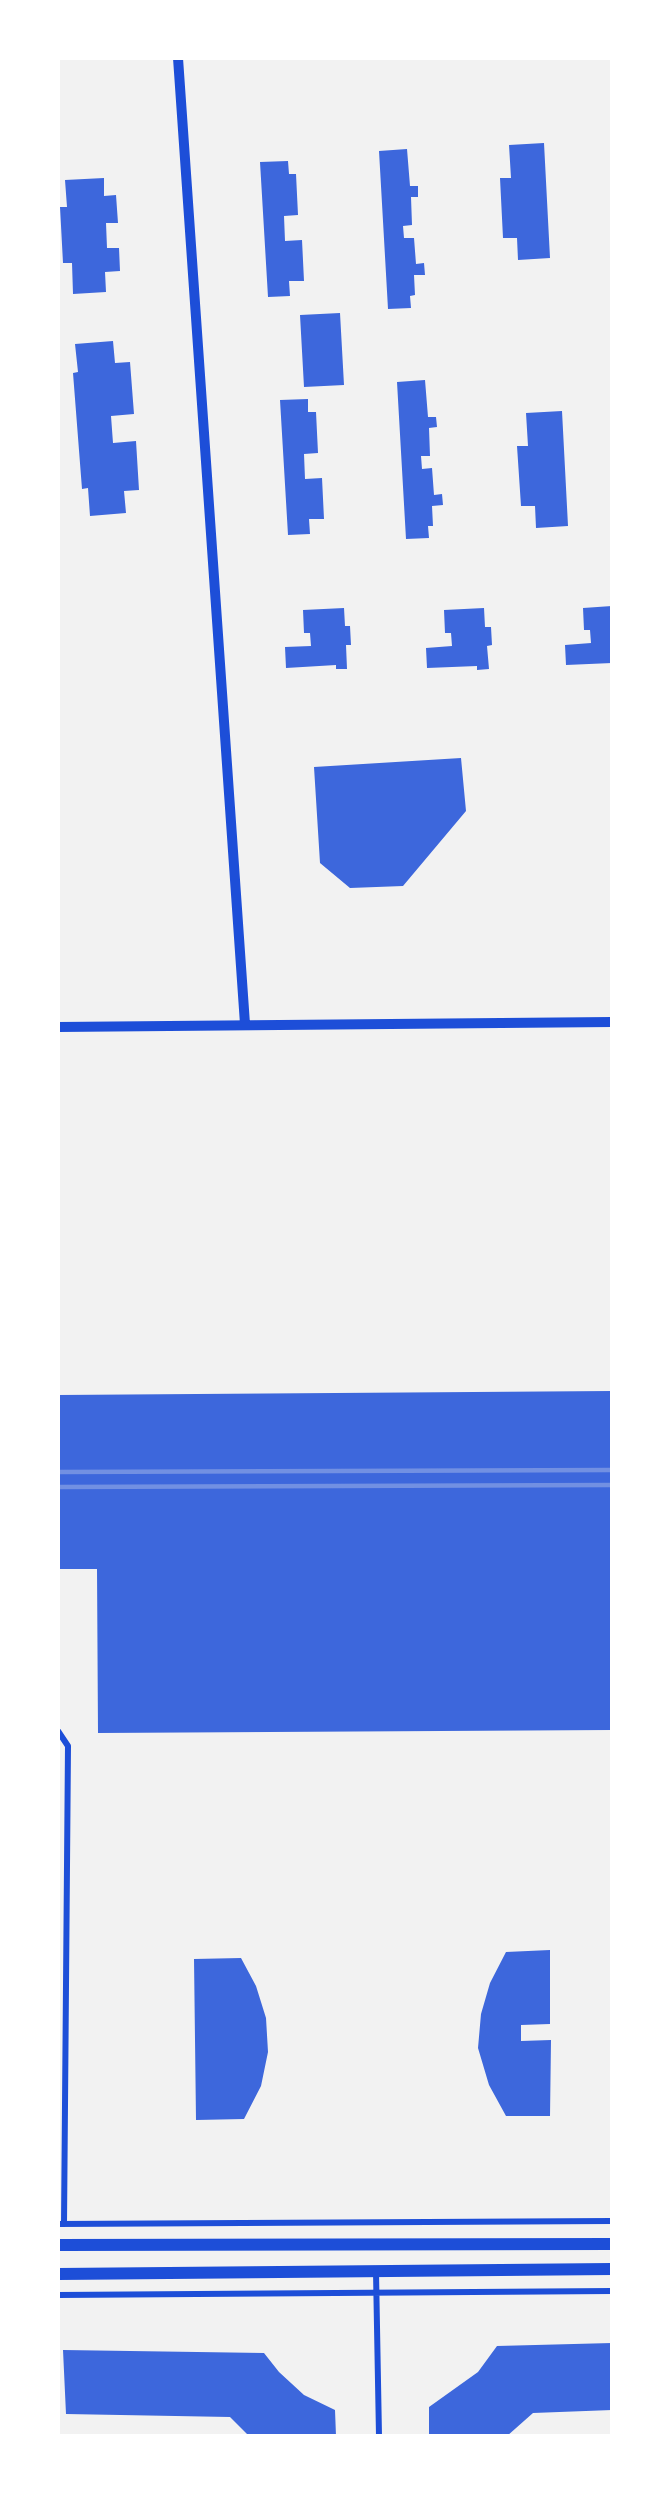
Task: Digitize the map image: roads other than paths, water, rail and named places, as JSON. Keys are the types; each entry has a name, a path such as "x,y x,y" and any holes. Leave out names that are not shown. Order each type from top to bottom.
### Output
{"main road":[{"path":"58,2245 612,2244"},
{"path":"58,2274 612,2269"}],"street":[{"path":"178,58 245,1024"},
{"path":"58,1027 612,1022"},
{"path":"58,1731 68,1746 61,2224 612,2221"},
{"path":"376,2272 379,2436"},
{"path":"58,2295 612,2291"}],"railway":[{"path":"58,1472 612,1470"},
{"path":"58,1487 612,1485"}]}
